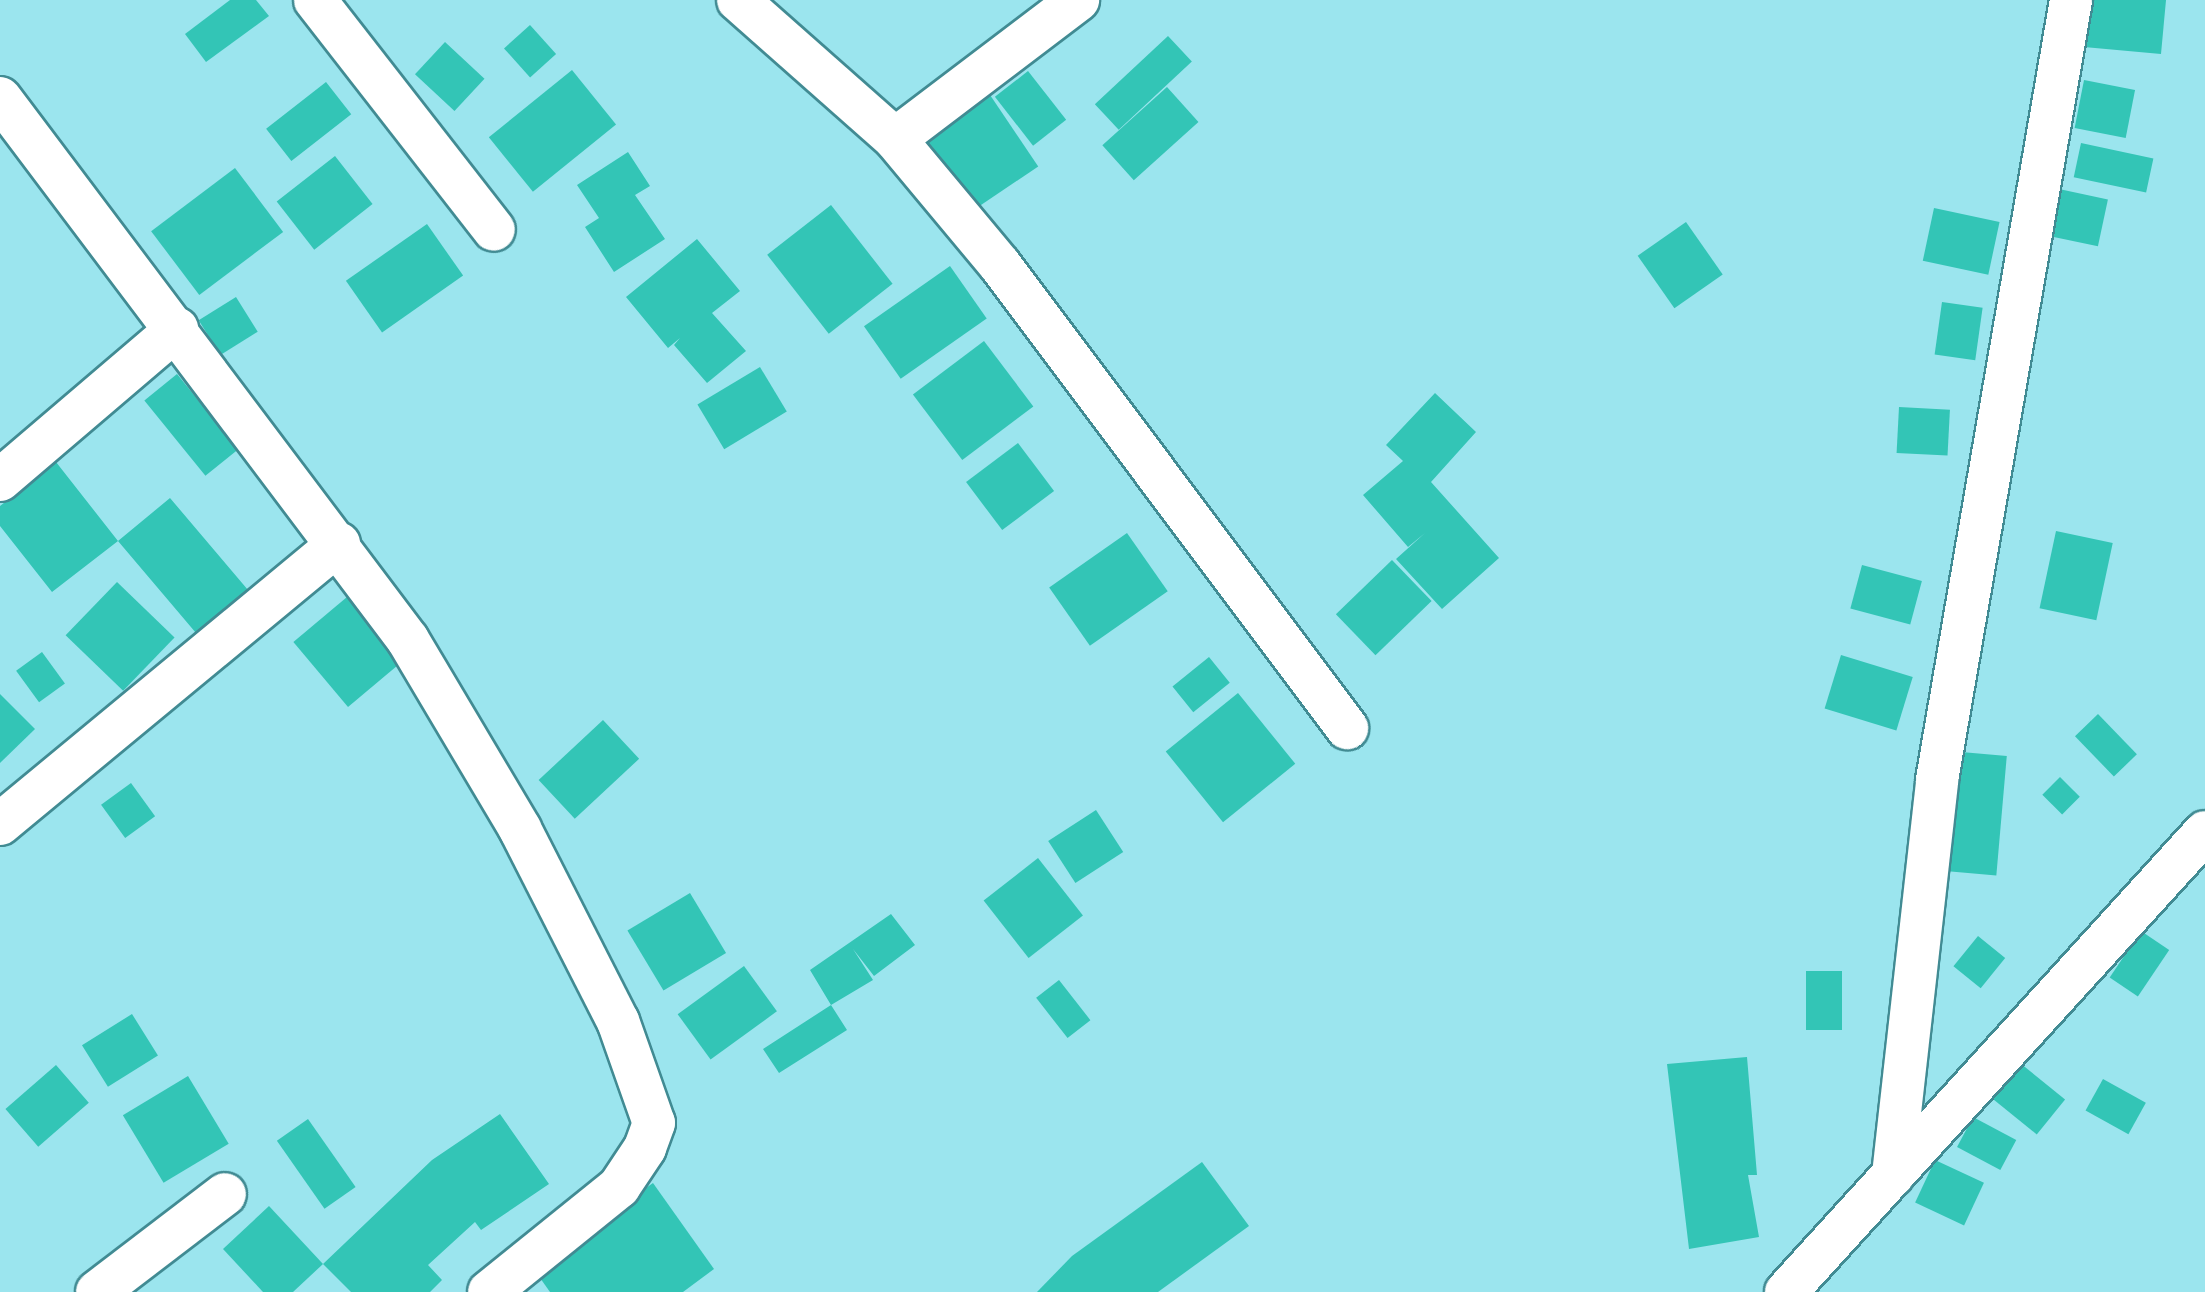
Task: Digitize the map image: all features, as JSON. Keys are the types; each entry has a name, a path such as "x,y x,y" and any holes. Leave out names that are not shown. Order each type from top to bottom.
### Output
{"street":[{"path":"315,0 494,230"},
{"path":"738,0 895,139 1000,265 1347,728"},
{"path":"895,139 1078,0"},
{"path":"1893,1175 1937,780 2071,0"},
{"path":"0,98 339,544 408,640 581,939 654,1123 619,1187 489,1292"},
{"path":"0,480 177,329"},
{"path":"0,824 339,544"},
{"path":"1786,1292 2205,832"},
{"path":"97,1292 225,1194"}],"building":[{"path":"230,0 256,0 269,16 206,62 185,34"},
{"path":"2076,0 2166,0 2161,54 2073,46"},
{"path":"530,25 556,54 530,77 504,48"},
{"path":"1168,36 1192,62 1119,130 1095,104"},
{"path":"445,42 484,79 454,111 415,74"},
{"path":"572,70 616,124 533,192 489,137"},
{"path":"1028,71 1066,120 1033,146 995,97"},
{"path":"2084,80 2135,90 2126,138 2075,128"},
{"path":"326,82 351,114 291,161 266,129"},
{"path":"984,86 1038,166 967,215 913,134"},
{"path":"1167,87 1198,122 1134,180 1102,145"},
{"path":"2081,143 2153,158 2146,193 2074,177"},
{"path":"628,152 650,186 635,195 665,239 614,272 585,227 599,218 577,185"},
{"path":"335,156 373,204 314,250 277,202"},
{"path":"235,168 283,232 199,295 151,231"},
{"path":"2059,189 2108,199 2098,246 2049,236"},
{"path":"831,205 893,284 829,334 767,255"},
{"path":"1934,208 2000,222 1988,275 1923,261"},
{"path":"1686,222 1723,274 1674,308 1638,256"},
{"path":"427,224 463,276 382,332 346,281"},
{"path":"697,239 740,291 712,313 746,351 707,383 674,345 680,338 668,348 626,297"},
{"path":"950,266 987,318 901,379 864,326"},
{"path":"236,297 258,332 220,355 199,320"},
{"path":"1942,302 1983,308 1975,360 1935,354"},
{"path":"984,341 1033,406 962,460 913,395"},
{"path":"760,367 787,412 724,449 697,405"},
{"path":"177,374 238,449 205,476 144,400"},
{"path":"1435,393 1476,432 1431,482 1499,558 1442,609 1396,559 1425,533 1408,547 1363,495 1403,461 1386,445"},
{"path":"1899,407 1950,410 1948,456 1897,453"},
{"path":"1018,443 1054,491 1002,530 966,482"},
{"path":"56,462 118,541 52,592 0,526 0,506"},
{"path":"170,498 248,590 196,633 118,541"},
{"path":"2056,531 2113,543 2096,620 2040,608"},
{"path":"1127,533 1168,591 1090,646 1049,587"},
{"path":"1392,560 1432,601 1375,655 1336,614"},
{"path":"1862,565 1922,581 1910,625 1850,608"},
{"path":"117,582 175,638 123,691 66,635"},
{"path":"347,597 402,662 348,707 293,642"},
{"path":"42,652 65,684 39,702 16,671"},
{"path":"1841,655 1913,677 1896,730 1825,709"},
{"path":"1209,657 1230,683 1193,712 1172,687"},
{"path":"1238,693 1295,764 1223,822 1166,752"},
{"path":"0,694 35,729 0,763"},
{"path":"2098,714 2137,754 2114,777 2075,736"},
{"path":"603,720 639,759 575,819 539,780"},
{"path":"1950,751 2007,756 1996,876 1940,871"},
{"path":"2060,777 2080,797 2062,814 2042,795"},
{"path":"131,783 155,816 125,838 101,805"},
{"path":"1096,810 1123,852 1075,883 1048,841"},
{"path":"1038,858 1083,916 1029,958 984,900"},
{"path":"690,893 726,953 663,991 627,931"},
{"path":"891,914 915,945 874,976 853,949 873,980 831,1005 810,970"},
{"path":"2141,931 2169,950 2138,996 2110,977"},
{"path":"1978,936 2005,958 1981,988 1953,966"},
{"path":"744,966 777,1011 711,1060 678,1014"},
{"path":"1806,971 1842,971 1842,1030 1806,1030"},
{"path":"1059,980 1090,1020 1068,1038 1036,998"},
{"path":"831,1005 847,1030 779,1073 763,1049"},
{"path":"132,1014 158,1056 108,1087 82,1045"},
{"path":"1747,1057 1757,1175 1748,1175 1759,1237 1689,1249 1667,1064"},
{"path":"2020,1063 2065,1100 2037,1134 1992,1098"},
{"path":"56,1065 89,1103 38,1147 5,1109"},
{"path":"188,1076 229,1144 164,1183 123,1115"},
{"path":"2103,1079 2146,1103 2128,1134 2086,1110"},
{"path":"500,1114 549,1184 481,1230 475,1222 428,1265 442,1280 430,1292 351,1292 323,1264 432,1160"},
{"path":"1973,1117 2016,1140 2000,1170 1957,1147"},
{"path":"308,1119 356,1187 324,1209 277,1141"},
{"path":"1935,1160 1984,1183 1964,1225 1915,1203"},
{"path":"1202,1162 1249,1226 1158,1292 1037,1292 1072,1256"},
{"path":"653,1183 714,1269 683,1292 550,1292 533,1268"},
{"path":"269,1206 323,1264 293,1292 263,1292 223,1249"}]}
